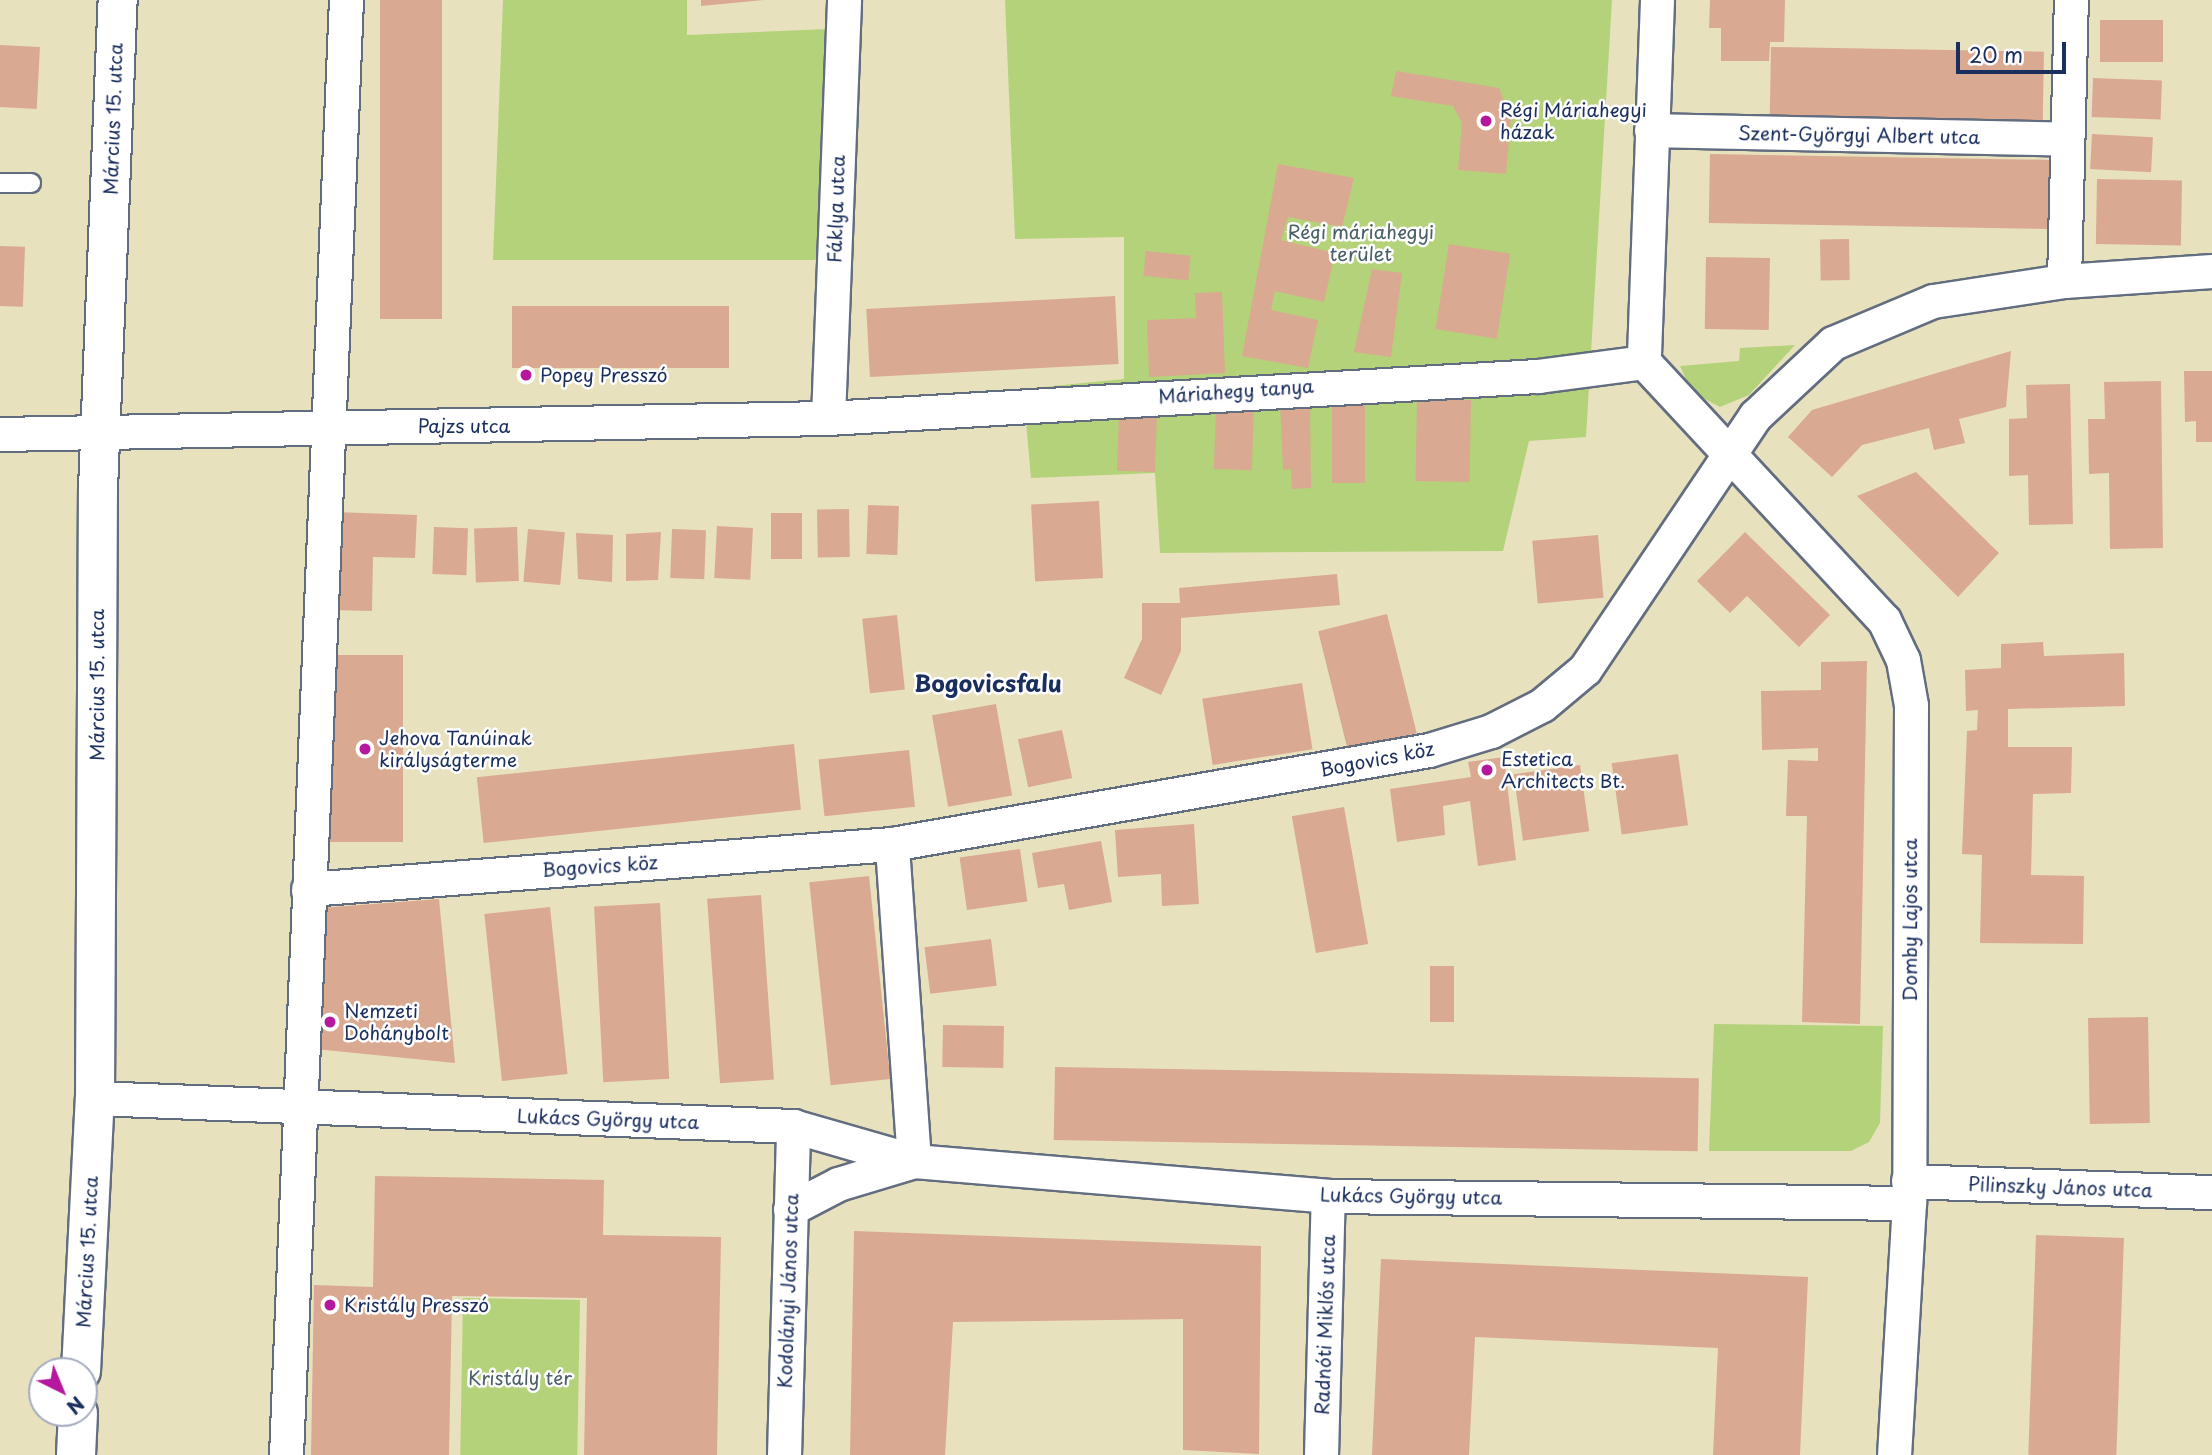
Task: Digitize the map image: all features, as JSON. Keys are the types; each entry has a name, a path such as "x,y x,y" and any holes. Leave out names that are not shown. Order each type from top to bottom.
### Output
{"street":[{"name":"Március 15. utca","path":"82,1357 95,1098 100,437 118,0"},
{"path":"286,1455 297,1106 346,0"},
{"name":"Fáklya utca","path":"828,418 844,0"},
{"path":"1657,0 1644,362 1728,451"},
{"path":"2064,281 2071,0"},
{"name":"Szent-Györgyi Albert utca","path":"1651,130 2067,139"},
{"name":"Bogovics köz","path":"308,889 892,844 1429,751 1490,731 1542,705 1585,669 1620,626 1728,451 1784,384 1857,328 1933,301 2064,281 2212,271"},
{"name":"Máriahegy tanya","path":"828,418 1538,376 1644,362"},
{"name":"Pajzs utca","path":"0,434 100,437 327,427 828,418"},
{"name":"Domby Lajos utca","path":"1728,451 1884,620 1903,660 1911,705 1908,1192 1894,1455"},
{"path":"892,844 914,1161"},
{"name":"Lukács György utca","path":"95,1098 793,1126 914,1161 1328,1196 1908,1192"},
{"name":"Kodolányi János utca","path":"784,1455 793,1126"},
{"name":"Lukács György utca","path":"790,1209 838,1184 914,1161"},
{"name":"Pilinszky János utca","path":"1908,1192 2212,1192"},
{"name":"Radnóti Miklós utca","path":"1321,1455 1328,1196"},
{"path":"76,1455 77,1427"}],"lane":[{"path":"0,183 31,183"}],"green space":[{"path":"503,0 687,0 687,35 828,29 821,260 493,260"},
{"name":"Régi máriahegyi terület","path":"1005,0 1612,0 1586,437 1529,441 1503,551 1160,553 1155,473 1031,478 1023,389 1124,379 1124,237 1015,239"},
{"path":"1795,345 1749,395 1720,407 1692,392 1680,366 1739,361 1740,348"},
{"path":"1714,1024 1883,1026 1880,1123 1869,1142 1851,1151 1709,1151"},
{"name":"Kristály tér","path":"463,1298 580,1300 577,1455 460,1455"}],"building":[{"path":"380,0 442,0 442,319 380,319"},
{"path":"701,0 764,0 701,6"},
{"path":"1710,0 1785,0 1784,42 1770,42 1769,61 1721,61 1721,28 1709,28"},
{"path":"2100,20 2163,20 2163,62 2100,62"},
{"path":"0,45 40,47 37,109 0,107"},
{"path":"1771,47 2044,52 2043,121 1770,116"},
{"name":"Régi Máriahegyi házak","path":"1396,71 1499,88 1511,119 1506,174 1458,170 1462,123 1453,106 1391,96"},
{"path":"2093,78 2162,80 2161,119 2092,117"},
{"path":"2092,134 2153,137 2151,172 2090,169"},
{"path":"1710,154 2053,160 2052,229 1709,223"},
{"path":"1278,164 1354,178 1342,227 1288,217 1281,240 1335,253 1324,302 1275,291 1271,310 1318,320 1308,368 1242,356"},
{"path":"2097,179 2182,180 2181,245 2096,244"},
{"path":"1849,239 1850,280 1821,280 1820,240"},
{"path":"1449,244 1510,254 1497,339 1436,329"},
{"path":"0,246 25,247 23,307 0,306"},
{"path":"1146,251 1191,256 1188,281 1143,276"},
{"path":"1706,257 1770,258 1769,330 1705,329"},
{"path":"1372,269 1402,273 1391,357 1354,352"},
{"path":"1222,292 1225,373 1149,377 1147,320 1196,318 1195,293"},
{"path":"1115,296 1119,364 870,377 866,309"},
{"path":"512,306 729,306 729,368 512,368"},
{"path":"2011,351 2006,407 1959,419 1965,443 1934,450 1929,428 1862,445 1832,477 1788,437 1812,410"},
{"path":"2184,371 2212,371 2212,442 2196,442 2196,421 2185,422"},
{"path":"2161,381 2163,548 2110,549 2109,473 2089,474 2088,419 2105,419 2104,382"},
{"path":"2070,384 2073,524 2029,525 2028,475 2009,476 2009,419 2027,418 2026,385"},
{"path":"1417,399 1471,400 1470,482 1416,481"},
{"path":"1332,400 1365,400 1365,483 1332,483"},
{"path":"1280,403 1310,403 1311,488 1292,489 1291,469 1283,470"},
{"path":"1216,407 1254,408 1252,470 1214,469"},
{"path":"1119,413 1157,414 1155,472 1117,471"},
{"path":"1916,472 1999,553 1958,597 1857,496"},
{"path":"1099,501 1103,578 1035,581 1031,505"},
{"path":"868,505 899,506 897,555 866,554"},
{"path":"849,509 850,557 818,558 817,510"},
{"path":"335,512 417,515 415,558 373,557 372,611 332,610"},
{"path":"771,513 802,513 802,559 771,559"},
{"path":"717,526 753,528 750,580 714,578"},
{"path":"434,527 468,528 466,575 432,574"},
{"path":"517,527 519,581 476,582 474,529"},
{"path":"528,529 565,532 560,585 523,582"},
{"path":"672,529 706,530 704,579 670,578"},
{"path":"661,532 658,580 626,581 626,534"},
{"path":"1745,532 1830,615 1799,647 1747,596 1730,613 1697,581"},
{"path":"576,533 613,535 612,582 578,579"},
{"path":"1598,535 1603,598 1538,604 1532,541"},
{"path":"1337,574 1340,605 1181,618 1181,651 1161,695 1124,678 1142,639 1142,603 1180,603 1179,588"},
{"path":"1387,614 1417,733 1348,751 1318,631"},
{"path":"897,615 905,690 870,693 862,619"},
{"path":"2043,642 2044,656 2124,653 2125,706 2008,709 2008,747 2072,747 2071,793 2033,794 2031,875 2084,876 2083,944 1980,943 1982,855 1962,854 1967,731 1977,730 1978,710 1966,711 1965,670 2001,668 2001,644"},
{"name":"Jehova Tanúinak királyságterme","path":"328,655 403,655 403,842 328,842"},
{"path":"1867,661 1860,1024 1802,1022 1807,816 1786,816 1788,760 1818,761 1818,748 1762,750 1761,691 1821,690 1821,662"},
{"path":"1302,683 1312,749 1213,765 1202,699"},
{"path":"996,704 1012,796 948,807 932,715"},
{"path":"1062,730 1072,778 1028,787 1018,739"},
{"path":"794,744 801,810 484,843 477,777"},
{"path":"909,750 915,807 824,816 818,760"},
{"path":"1678,754 1688,825 1622,835 1612,763"},
{"path":"1504,757 1516,860 1478,866 1470,801 1443,806 1445,835 1397,842 1390,789 1471,777 1468,762"},
{"path":"1580,765 1589,831 1523,841 1514,774"},
{"path":"1344,807 1368,944 1316,953 1292,816"},
{"path":"1194,824 1199,904 1162,906 1161,874 1118,877 1115,830"},
{"path":"1101,841 1112,902 1069,910 1064,884 1038,888 1032,853"},
{"path":"1020,849 1027,901 967,910 960,857"},
{"path":"869,876 890,1079 831,1085 809,882"},
{"path":"761,895 774,1080 720,1083 707,899"},
{"path":"439,899 455,1063 315,1049 320,908"},
{"path":"660,903 669,1079 603,1082 594,906"},
{"path":"550,907 568,1074 502,1081 484,914"},
{"path":"991,939 997,986 930,994 924,947"},
{"path":"1430,966 1454,966 1454,1022 1430,1022"},
{"path":"2148,1017 2150,1123 2090,1124 2088,1018"},
{"path":"943,1025 1004,1026 1003,1068 942,1067"},
{"path":"1055,1067 1699,1078 1698,1151 1054,1140"},
{"path":"375,1176 604,1180 603,1235 721,1237 717,1455 584,1455 587,1298 452,1296 449,1455 311,1455 314,1285 373,1287"},
{"path":"854,1231 1261,1246 1259,1454 1183,1450 1183,1319 953,1322 945,1455 850,1455"},
{"path":"2036,1235 2124,1238 2116,1455 2028,1455"},
{"path":"1381,1259 1808,1277 1800,1455 1713,1455 1718,1348 1475,1337 1469,1455 1372,1455"}],"place":[{"name":"Régi Máriahegyi házak","path":"1486,121"},
{"name":"Popey Presszó","path":"526,375"},
{"name":"Jehova Tanúinak királyságterme","path":"365,749"},
{"name":"Estetica Architects Bt.","path":"1487,770"},
{"name":"Nemzeti Dohánybolt","path":"330,1022"},
{"name":"Kristály Presszó","path":"330,1305"}],"district":[{"name":"Bogovicsfalu","path":"988,683"}]}
